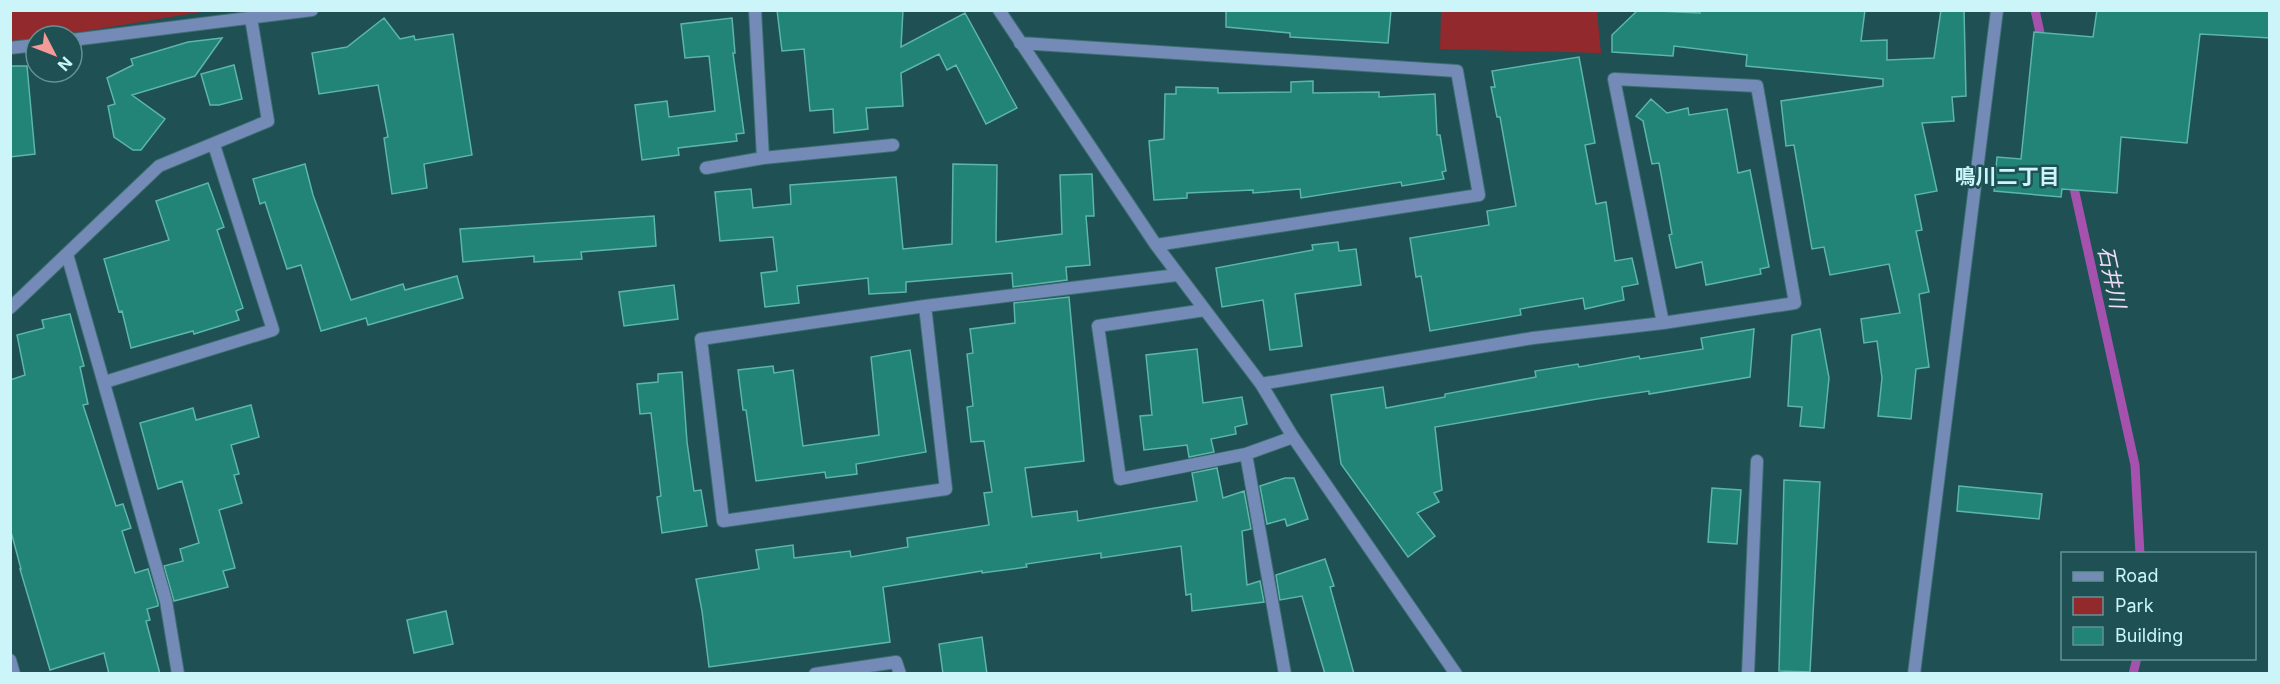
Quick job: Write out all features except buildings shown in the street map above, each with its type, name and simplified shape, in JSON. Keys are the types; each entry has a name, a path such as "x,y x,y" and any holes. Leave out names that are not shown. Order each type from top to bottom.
{"street":[{"path":"84,39 312,10"},
{"path":"754,10 763,158"},
{"path":"999,10 1156,245 1261,384 1293,437 1456,674"},
{"path":"1914,674 1996,10"},
{"path":"10,308 159,166 268,121 250,18"},
{"path":"1020,43 1457,71 1479,195 1156,245"},
{"path":"1261,384 1533,338 1663,323 1795,303 1757,86 1614,79 1663,323"},
{"path":"105,382 273,330 214,144"},
{"path":"706,168 763,158 893,145"},
{"path":"67,254 166,601 178,674"},
{"path":"925,306 946,489 723,521 701,339 925,306 1178,275"},
{"path":"1205,310 1098,326 1120,479 1246,454 1293,437"},
{"path":"1246,454 1285,674"},
{"path":"1748,674 1757,461"},
{"path":"10,660 14,674"},
{"path":"815,674 896,662 900,674"}],"green space":[{"path":"11,11 207,11 84,31 84,24 24,24 24,41 11,44"},
{"path":"1441,11 1597,11 1601,53 1440,49"}],"waterway":[{"name":"石井川","path":"2035,10 2042,42"},
{"name":"石井川","path":"2072,179 2135,465 2140,552"},
{"name":"石井川","path":"2133,674 2136,660"}],"district":[{"name":"鳴川二丁目","path":"2007,176"}]}
